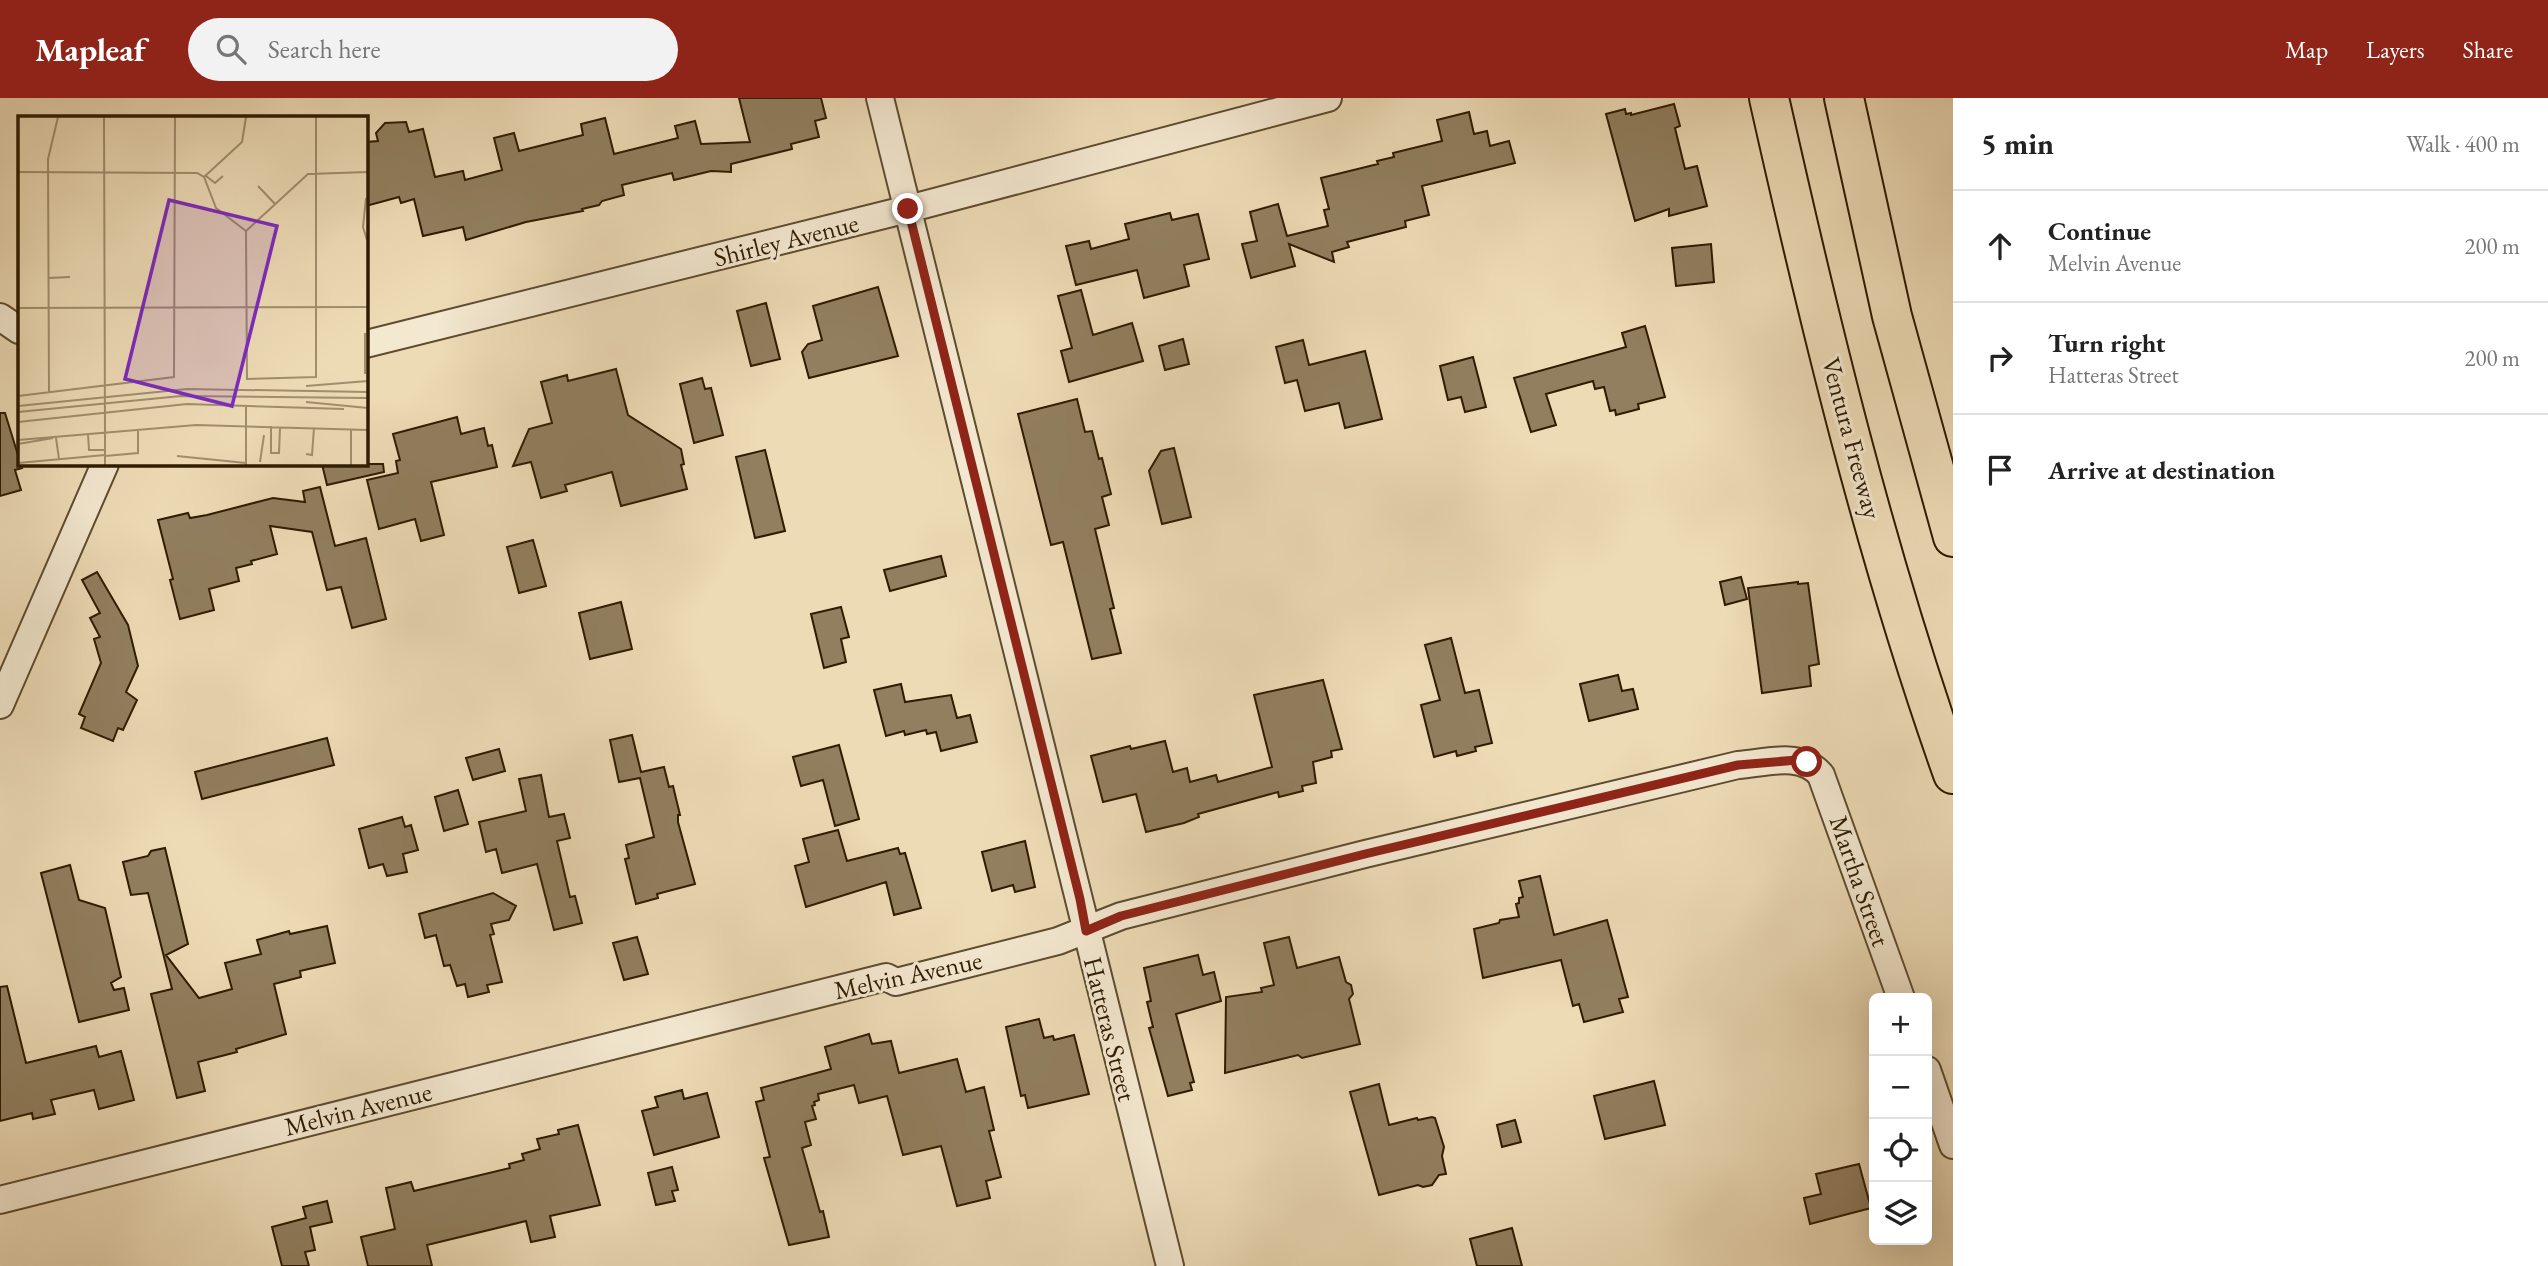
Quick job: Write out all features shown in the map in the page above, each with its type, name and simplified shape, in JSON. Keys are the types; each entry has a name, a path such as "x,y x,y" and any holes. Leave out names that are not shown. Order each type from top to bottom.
{"highway":[{"name":"Ventura Freeway","path":"1769,98 1847,426 1896,599 1953,774"},
{"path":"1844,98 1892,316 1953,537"}],"street":[{"name":"Hatteras Street","path":"880,98 1170,1266"},
{"name":"Shirley Avenue","path":"368,344 908,209 1328,98"},
{"path":"0,317 18,329"},
{"path":"0,705 104,466"},
{"name":"Melvin Avenue","path":"0,1200 623,1042 887,978 895,982 1058,941 1121,916 1378,851 1738,765 1797,760 1814,766"},
{"name":"Martha Street","path":"1814,766 1826,785 1899,993"},
{"path":"1932,1084 1953,1145"}],"building":[{"path":"739,98 821,98 826,118 815,121 819,137 791,144 792,149 731,164 731,172 711,171 674,180 672,173 622,185 624,195 602,201 599,205 582,209 583,211 526,222 466,240 463,227 423,236 414,199 401,203 399,197 368,205 368,142 378,141 376,133 385,123 406,122 409,132 423,129 435,177 463,171 465,180 502,170 494,138 514,133 519,151 583,135 581,124 605,118 614,154 678,138 675,126 695,121 701,144 750,142"},
{"path":"1674,104 1680,126 1675,128 1685,169 1697,166 1707,206 1669,216 1669,209 1635,221 1606,114 1625,109 1626,114 1631,115"},
{"path":"1469,112 1474,134 1487,131 1490,146 1509,141 1515,163 1422,186 1429,215 1405,221 1406,227 1347,242 1349,247 1332,252 1334,262 1289,244 1295,266 1251,278 1242,244 1257,241 1250,212 1278,204 1287,236 1328,226 1324,210 1329,209 1321,178 1378,164 1377,161 1394,157 1393,153 1442,141 1437,120"},
{"path":"1170,213 1172,220 1198,214 1209,259 1184,265 1189,286 1144,298 1137,270 1076,285 1066,246 1089,241 1091,249 1129,239 1125,224"},
{"path":"1711,244 1714,282 1676,286 1672,248"},
{"path":"878,287 898,356 809,378 802,352 808,344 822,340 813,306"},
{"path":"1081,290 1093,335 1132,323 1143,361 1069,382 1061,351 1072,348 1058,296"},
{"path":"766,303 780,359 751,366 737,311"},
{"path":"1645,326 1665,397 1638,404 1639,409 1616,415 1615,410 1610,411 1604,387 1595,389 1593,381 1546,394 1556,425 1531,432 1514,378 1626,347 1622,333"},
{"path":"1183,339 1189,364 1165,370 1159,346"},
{"path":"1303,340 1309,365 1365,351 1382,419 1345,428 1339,403 1305,411 1297,380 1285,383 1276,347"},
{"path":"1473,357 1486,407 1465,412 1461,397 1448,400 1440,366"},
{"path":"616,369 628,415 681,449 684,464 681,465 687,489 621,506 612,472 565,485 567,491 541,498 531,462 513,466 529,429 552,423 541,382 567,375 568,381"},
{"path":"702,378 705,389 711,388 723,435 694,443 680,384"},
{"path":"1077,399 1085,432 1092,431 1099,459 1102,458 1111,494 1102,497 1109,525 1095,529 1114,608 1110,609 1121,653 1092,659 1063,542 1051,545 1018,414"},
{"path":"0,413 5,413 18,455 18,466 22,468 15,470 21,490 0,496"},
{"path":"457,417 461,434 484,428 488,446 492,445 497,467 431,482 444,535 421,541 415,519 379,529 367,480 398,473 396,461 400,460 393,434"},
{"path":"1174,448 1191,517 1162,524 1149,471 1161,451"},
{"path":"765,450 785,531 755,538 736,457"},
{"path":"383,464 384,472 327,485 322,466"},
{"path":"320,487 335,546 366,538 386,619 352,628 341,587 327,590 312,532 270,526 277,554 236,568 239,581 209,589 214,610 180,619 158,520 188,513 190,518 207,515 273,498 305,502 303,491"},
{"path":"533,540 546,586 519,593 507,547"},
{"path":"941,556 946,576 890,591 884,570"},
{"path":"97,572 128,625 138,666 126,692 137,700 123,730 118,728 113,741 81,728 85,717 79,714 101,663 94,639 100,637 90,618 100,613 82,580"},
{"path":"1741,577 1747,599 1725,605 1720,582"},
{"path":"1808,583 1819,664 1809,666 1811,686 1762,693 1748,588"},
{"path":"621,602 632,649 590,659 579,613"},
{"path":"841,607 849,637 841,639 846,662 824,668 811,614"},
{"path":"1451,638 1465,693 1479,690 1492,743 1475,747 1476,751 1457,756 1456,751 1434,757 1421,705 1440,700 1425,645"},
{"path":"1618,675 1622,691 1633,689 1638,709 1589,721 1580,684"},
{"path":"1323,680 1342,749 1331,751 1332,757 1313,762 1316,783 1302,786 1303,791 1279,797 1278,792 1198,814 1199,817 1184,823 1146,832 1136,794 1103,802 1091,756 1130,746 1131,749 1165,741 1173,772 1187,768 1190,782 1216,775 1218,782 1272,767 1254,695"},
{"path":"901,684 905,702 951,695 957,718 970,715 977,742 941,751 936,732 927,734 926,730 905,735 904,731 886,736 874,690"},
{"path":"632,735 641,772 664,767 669,787 673,786 680,815 678,822 695,884 657,894 658,898 636,904 625,859 629,858 626,845 654,837 640,778 619,782 610,740"},
{"path":"327,738 334,765 202,799 195,772"},
{"path":"839,745 859,819 835,826 823,780 801,786 793,757"},
{"path":"499,749 505,771 473,780 466,758"},
{"path":"541,775 549,817 564,814 570,838 557,841 570,897 575,896 582,923 554,930 537,864 502,873 496,849 486,852 479,822 526,811 519,779"},
{"path":"458,790 468,824 444,831 435,797"},
{"path":"402,817 405,827 411,825 418,850 403,854 407,872 387,876 383,864 369,868 359,829"},
{"path":"838,830 847,861 898,848 900,854 905,853 921,908 894,915 886,882 806,907 795,866 809,862 803,839"},
{"path":"1025,841 1035,887 1015,892 1013,885 992,891 982,852"},
{"path":"165,848 188,944 166,955 199,998 232,989 225,963 261,954 257,940 289,931 290,934 327,926 335,963 300,971 301,977 274,984 286,1034 236,1049 237,1052 198,1062 205,1091 177,1098 151,994 172,989 148,893 131,895 123,862 148,856 151,851"},
{"path":"70,865 79,900 105,908 121,977 111,983 114,990 124,988 129,1010 79,1022 41,873"},
{"path":"1540,876 1554,935 1607,920 1628,997 1619,999 1623,1012 1584,1022 1579,1004 1573,1006 1561,960 1483,978 1474,929 1519,917 1516,904 1519,903 1519,898 1523,897 1519,881"},
{"path":"493,893 516,906 509,920 491,924 494,934 490,935 502,982 487,985 489,992 468,997 465,984 457,986 450,965 444,966 436,935 425,938 419,914"},
{"path":"637,937 648,974 624,980 613,943"},
{"path":"1289,937 1297,968 1339,957 1346,982 1351,985 1353,994 1349,999 1360,1044 1302,1058 1298,1055 1225,1073 1226,997 1262,992 1261,988 1274,985 1264,943"},
{"path":"1198,955 1203,975 1214,972 1221,1001 1176,1014 1194,1082 1190,1083 1192,1090 1168,1096 1149,1028 1153,1027 1147,1002 1151,1001 1144,968"},
{"path":"7,986 26,1063 96,1046 99,1057 121,1051 134,1100 99,1109 94,1090 51,1100 55,1114 33,1119 32,1113 0,1121 0,987"},
{"path":"1039,1019 1044,1038 1053,1036 1054,1040 1074,1035 1089,1094 1028,1108 1025,1095 1021,1096 1006,1027"},
{"path":"869,1034 872,1044 891,1041 899,1073 957,1059 966,1092 984,1087 994,1130 989,1131 1001,1177 986,1181 990,1198 957,1206 941,1146 903,1155 887,1096 859,1103 854,1085 818,1094 819,1100 812,1106 816,1119 805,1122 811,1145 802,1148 829,1237 789,1245 764,1158 770,1157 756,1102 764,1100 761,1088 831,1069 825,1047"},
{"path":"1654,1081 1665,1125 1605,1139 1594,1096"},
{"path":"1379,1084 1389,1125 1417,1118 1435,1118 1444,1147 1442,1156 1446,1174 1439,1175 1432,1185 1418,1185 1379,1195 1350,1092"},
{"path":"682,1090 684,1099 707,1093 719,1137 654,1155 642,1111 658,1107 655,1097"},
{"path":"1515,1120 1521,1142 1502,1147 1497,1125"},
{"path":"578,1125 600,1205 550,1216 555,1237 531,1242 526,1221 427,1245 432,1266 368,1266 361,1237 395,1229 386,1188 411,1182 414,1191 510,1168 509,1164 524,1160 522,1154 540,1149 537,1139 559,1134 558,1130"},
{"path":"1859,1164 1869,1209 1810,1224 1804,1198 1821,1194 1816,1174"},
{"path":"672,1167 678,1190 672,1191 675,1201 656,1205 648,1173"},
{"path":"327,1201 332,1222 310,1227 315,1250 305,1252 309,1266 282,1266 272,1227 306,1218 303,1207"},
{"path":"1512,1228 1522,1266 1477,1266 1470,1239"}],"route":[{"path":"908,209 1086,931 1121,916 1365,854 1738,765 1797,760 1807,762"}]}
